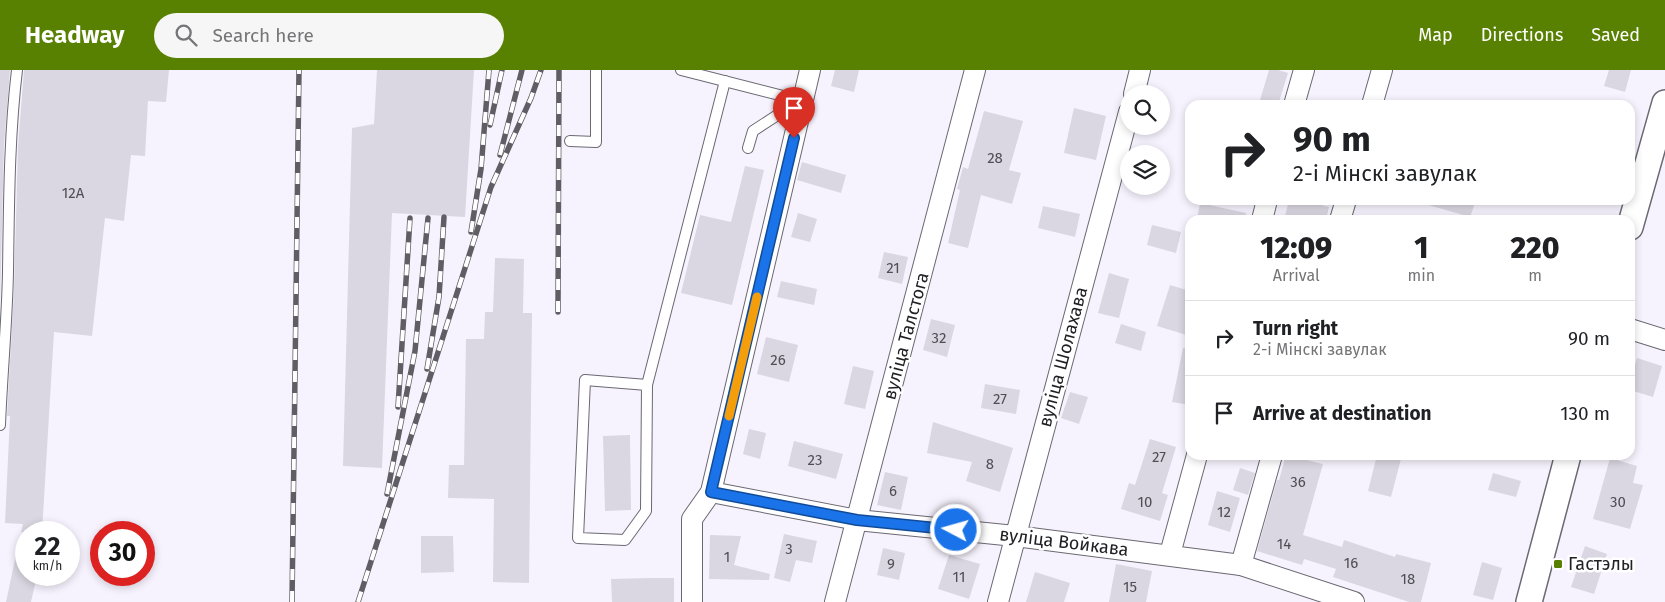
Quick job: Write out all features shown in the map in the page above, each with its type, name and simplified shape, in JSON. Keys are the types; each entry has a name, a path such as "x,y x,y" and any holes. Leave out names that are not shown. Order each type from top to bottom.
{"street":[{"path":"692,602 692,519 711,492 798,100 810,70"},
{"name":"вуліца Талстога","path":"835,602 975,70"},
{"path":"1136,85 1140,70"},
{"path":"1295,100 1304,70"},
{"path":"1373,100 1382,70"},
{"path":"1633,215 1665,104"},
{"name":"вуліца Шолахава","path":"998,602 1123,135"},
{"path":"1635,331 1665,340"},
{"path":"1170,554 1196,460"},
{"path":"1241,564 1271,460"},
{"path":"1529,602 1567,460"},
{"name":"вуліца Войкава","path":"711,492 857,520 1015,536 1241,564 1309,594 1354,602"}],"lane":[{"path":"0,425 8,274 8,205 17,70"},
{"path":"570,141 596,142 596,70"},
{"path":"681,70 798,100"},
{"path":"648,385 585,380 578,538 625,540 646,511 648,385 725,81"},
{"path":"748,148 753,131 798,100"}],"building":[{"path":"0,70 10,70 4,145 0,304"},
{"path":"24,70 169,70 166,102 148,101 145,156 131,155 124,221 105,218 92,336 54,332 43,521 15,521 15,524 5,523 10,416 7,416 14,291 18,146"},
{"path":"377,70 474,70 465,217 392,213 382,468 343,466 352,128 374,124"},
{"path":"835,70 859,70 854,92 831,86"},
{"path":"1269,70 1288,73 1280,100 1260,100"},
{"path":"1609,70 1631,70 1625,92 1604,86"},
{"path":"1074,108 1106,116 1096,160 1064,153"},
{"path":"984,111 1023,121 1009,170 1021,173 1012,204 981,195 968,248 948,243 960,190 957,189 963,167 968,169"},
{"path":"802,162 846,175 841,193 797,180"},
{"path":"745,166 764,170 732,305 681,293 700,215 731,222"},
{"path":"1200,205 1209,205 1246,213 1246,215 1198,215"},
{"path":"1288,205 1322,205 1329,207 1327,215 1285,215"},
{"path":"1428,205 1474,205 1471,215 1463,215"},
{"path":"1043,206 1080,214 1075,237 1038,228"},
{"path":"798,213 817,219 810,242 791,237"},
{"path":"1152,225 1181,232 1176,253 1147,245"},
{"path":"884,252 908,257 902,284 878,278"},
{"path":"495,258 524,259 523,313 532,313 529,583 493,582 494,499 448,498 449,465 464,465 466,339 484,339 485,312 493,312"},
{"path":"1109,273 1129,279 1119,318 1098,313"},
{"path":"781,281 817,289 814,305 777,297"},
{"path":"1170,285 1185,290 1185,334 1157,326"},
{"path":"931,319 955,325 947,357 923,350"},
{"path":"1121,324 1146,332 1141,351 1115,343"},
{"path":"766,337 798,345 789,382 757,374"},
{"path":"1183,348 1185,348 1185,404 1172,402"},
{"path":"1637,358 1662,366 1653,397 1635,392 1635,364"},
{"path":"853,366 874,371 865,409 844,404"},
{"path":"985,384 1020,390 1016,414 981,408"},
{"path":"1070,392 1088,397 1079,424 1061,418"},
{"path":"933,422 1013,448 1000,492 966,481 972,462 927,453"},
{"path":"749,429 766,433 760,459 743,454"},
{"path":"630,435 631,510 605,511 603,436"},
{"path":"1150,439 1176,447 1162,493 1168,495 1160,521 1121,509 1129,483 1135,485"},
{"path":"794,441 843,454 836,479 788,466"},
{"path":"1285,460 1307,460 1323,464 1303,535 1342,547 1344,540 1395,557 1396,554 1431,563 1421,602 1409,602 1333,577 1336,569 1304,559 1302,565 1257,551 1277,480 1279,480"},
{"path":"1376,460 1401,460 1391,497 1368,491"},
{"path":"1609,460 1617,460 1637,466 1633,483 1643,485 1630,529 1593,519"},
{"path":"1240,468 1255,473 1248,495 1233,490"},
{"path":"885,472 908,477 901,510 877,505"},
{"path":"1493,473 1521,481 1516,497 1488,490"},
{"path":"1217,491 1240,498 1230,532 1208,525"},
{"path":"784,534 817,541 812,563 796,560 790,582 774,578"},
{"path":"710,535 741,536 734,565 770,574 769,580 709,579"},
{"path":"421,536 453,536 454,572 421,573"},
{"path":"1585,546 1607,554 1594,594 1571,587"},
{"path":"883,548 905,553 899,580 877,575"},
{"path":"949,555 980,564 969,599 938,589"},
{"path":"15,560 15,586 35,586 31,602 6,602"},
{"path":"1482,562 1502,568 1493,600 1473,595"},
{"path":"1116,564 1152,571 1146,602 1109,602"},
{"path":"1035,572 1070,583 1064,602 1026,602"},
{"path":"674,578 674,602 612,602 611,579"}],"railway":[{"path":"292,602 299,70"},
{"path":"471,232 481,169 489,70"},
{"path":"490,125 502,70"},
{"path":"500,155 522,70"},
{"path":"358,602 491,187 531,98 541,70"},
{"path":"558,312 559,70"},
{"path":"427,369 439,297 444,217"},
{"path":"398,407 410,218"},
{"path":"387,494 415,351 428,218"}],"slow traffic":[{"path":"729,416 757,297"}],"place":[{"name":"Гастэлы","path":"1558,564"}],"route":[{"path":"794,138 711,492 857,520 956,530"}]}
